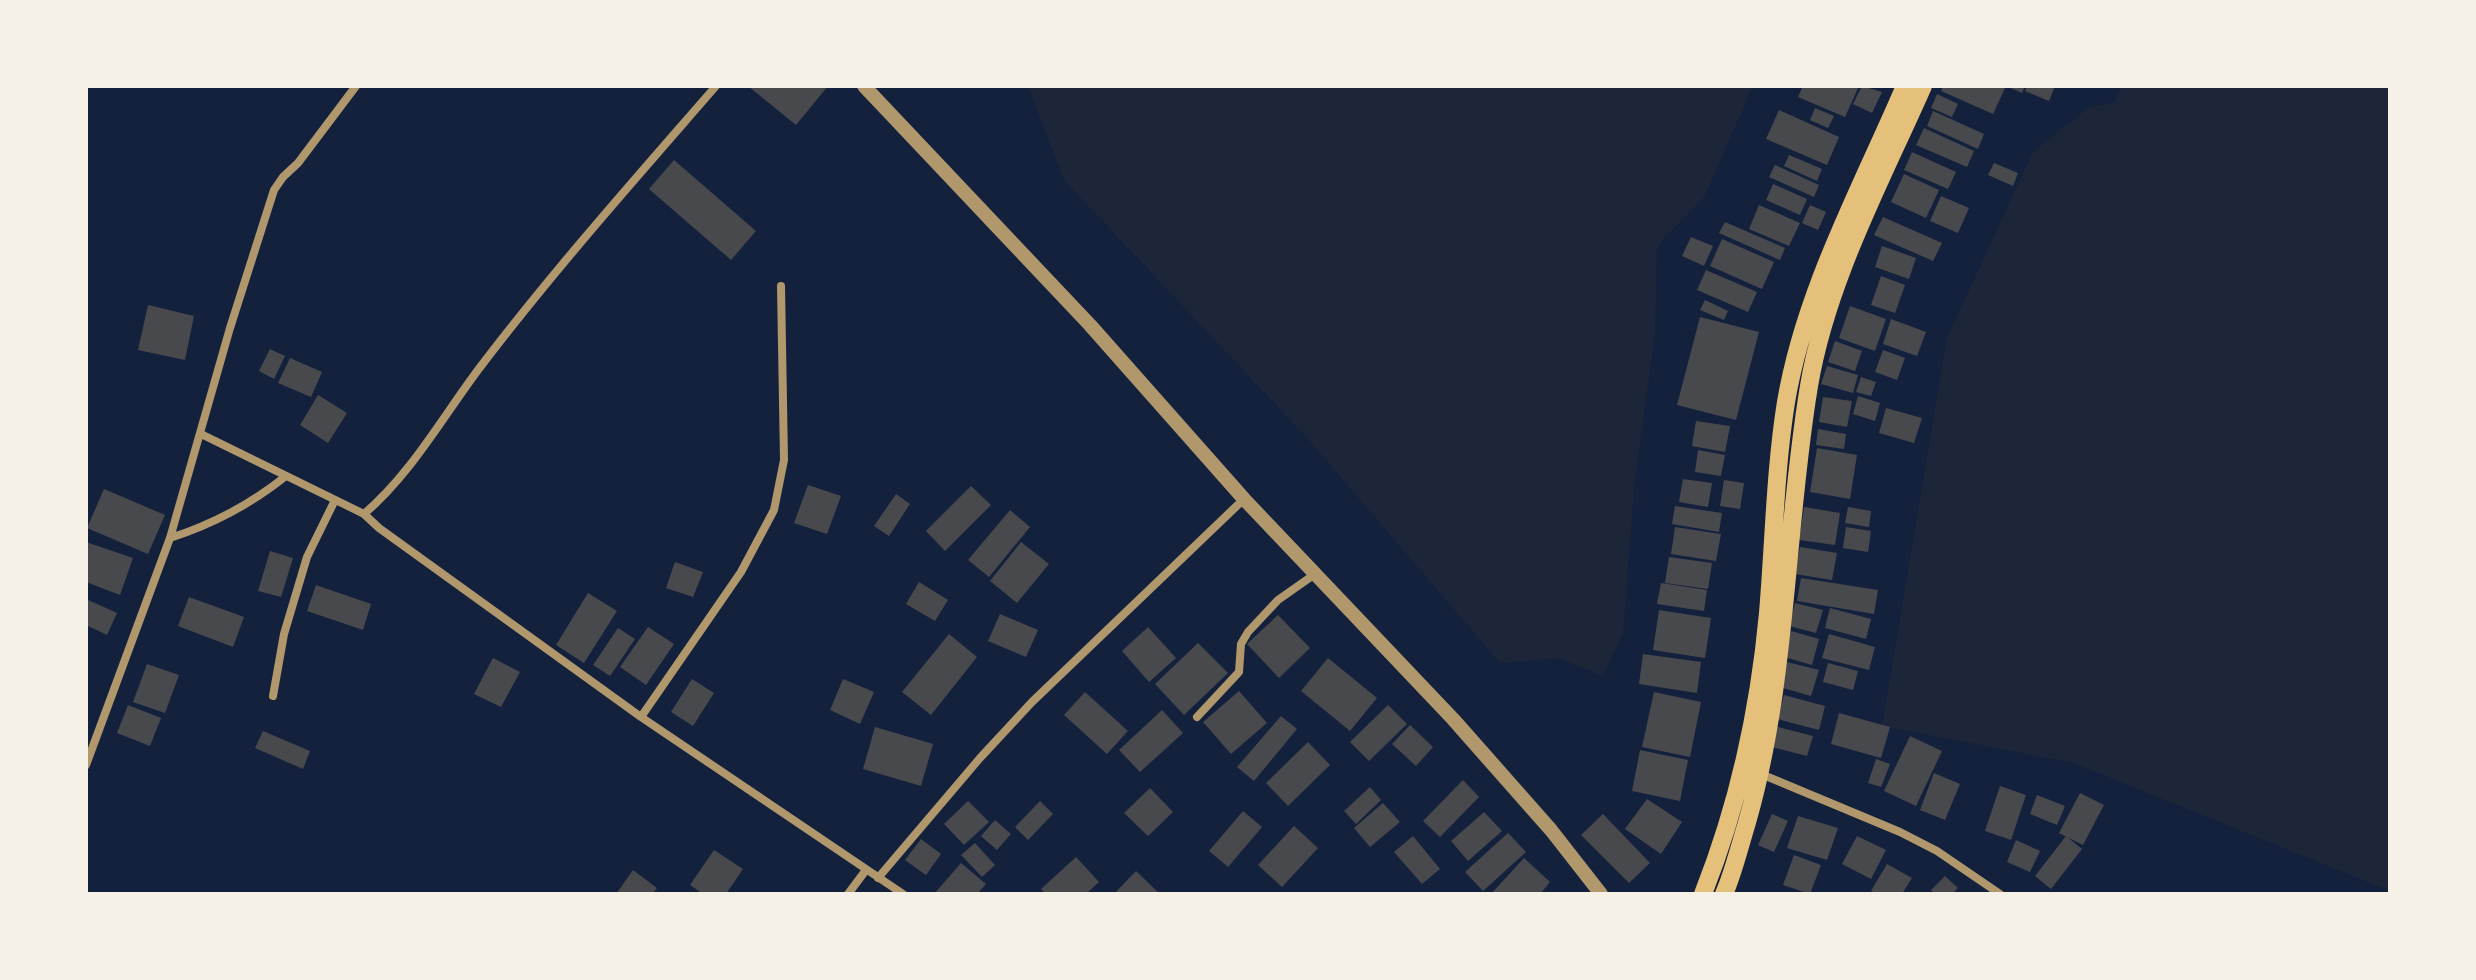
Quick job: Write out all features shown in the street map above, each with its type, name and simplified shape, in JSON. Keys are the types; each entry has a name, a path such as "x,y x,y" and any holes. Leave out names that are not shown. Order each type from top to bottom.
{"main road":[{"path":"1703,894 1722,846 1750,742 1768,614 1783,427 1797,350 1822,273 1905,86"},
{"path":"1724,894 1754,801 1773,704 1813,363 1839,278 1923,86"}],"street":[{"path":"86,765 145,613 170,538 230,328 274,190 356,86"},
{"path":"364,514 381,499 412,461 480,367 576,246 716,86"},
{"path":"864,86 1090,325 1244,499 1507,779 1601,894"},
{"path":"641,717 741,572 774,510 784,460 781,286"},
{"path":"201,434 364,514 379,528 641,717 903,894"},
{"path":"170,538 232,513 260,497 286,476"},
{"path":"878,878 1032,702 1244,499"},
{"path":"273,696 284,634 307,557 335,500"},
{"path":"1197,717 1239,672 1241,644 1260,617 1315,574"},
{"path":"1760,773 1900,832 1937,851 2000,894"},
{"path":"848,894 866,870"}],"shaded area":[{"path":"1028,86 1753,86 1704,197 1657,246 1655,333 1634,488 1623,634 1603,676 1559,658 1500,663 1309,440 1064,180"},
{"path":"2121,86 2390,86 2390,891 2074,763 1882,726 1947,338 2033,152 2088,108 2115,102"}],"building":[{"path":"748,86 828,86 796,125"},
{"path":"1803,86 1859,86 1845,117 1798,97"},
{"path":"1862,86 1882,92 1872,113 1853,104"},
{"path":"1943,86 2006,86 1993,114 1941,91"},
{"path":"2006,86 2025,86 2022,93"},
{"path":"2027,86 2055,86 2049,101 2025,91"},
{"path":"1937,94 1958,104 1952,117 1931,108"},
{"path":"1815,108 1834,116 1828,128 1810,120"},
{"path":"1779,110 1839,137 1827,165 1766,139"},
{"path":"1933,111 1984,134 1978,149 1927,126"},
{"path":"1924,128 1974,151 1967,167 1916,145"},
{"path":"1912,152 1956,172 1948,189 1904,170"},
{"path":"1789,155 1822,169 1817,181 1784,166"},
{"path":"674,160 756,231 731,260 649,189"},
{"path":"1994,163 2018,173 2013,186 1988,175"},
{"path":"1775,165 1819,185 1814,197 1769,177"},
{"path":"1904,174 1939,190 1926,218 1891,202"},
{"path":"1773,184 1807,199 1800,215 1766,200"},
{"path":"1941,196 1969,208 1958,233 1930,221"},
{"path":"1759,205 1800,223 1789,246 1749,229"},
{"path":"1810,205 1826,212 1818,230 1802,223"},
{"path":"1883,217 1942,243 1933,261 1874,235"},
{"path":"1725,222 1785,248 1780,260 1719,233"},
{"path":"1691,237 1713,246 1704,266 1682,256"},
{"path":"1722,239 1774,262 1762,289 1710,266"},
{"path":"1882,246 1916,258 1909,279 1875,267"},
{"path":"1706,270 1757,292 1748,312 1697,290"},
{"path":"1881,276 1905,285 1895,313 1871,305"},
{"path":"1705,300 1728,311 1724,320 1700,310"},
{"path":"148,305 194,316 185,360 138,350"},
{"path":"1850,306 1886,319 1875,351 1839,338"},
{"path":"1700,317 1759,332 1736,420 1677,405"},
{"path":"1891,319 1926,332 1917,356 1883,344"},
{"path":"1835,341 1862,351 1855,371 1828,362"},
{"path":"270,349 285,356 274,379 259,371"},
{"path":"1883,350 1905,358 1897,380 1875,372"},
{"path":"290,358 322,372 311,397 278,383"},
{"path":"1827,366 1858,375 1853,393 1821,384"},
{"path":"1861,377 1876,382 1871,396 1856,392"},
{"path":"318,395 347,413 328,443 300,425"},
{"path":"1858,396 1880,403 1875,421 1853,414"},
{"path":"1823,397 1852,401 1847,427 1819,422"},
{"path":"1886,408 1922,418 1914,443 1879,433"},
{"path":"1696,421 1730,426 1725,452 1692,446"},
{"path":"1818,429 1846,434 1844,449 1816,445"},
{"path":"1817,448 1857,455 1850,499 1810,492"},
{"path":"1698,450 1725,455 1721,476 1695,472"},
{"path":"1683,479 1712,483 1708,507 1679,502"},
{"path":"1724,480 1744,483 1740,509 1720,506"},
{"path":"808,485 841,496 827,534 794,523"},
{"path":"971,486 991,505 945,551 926,531"},
{"path":"104,489 165,515 148,554 87,528"},
{"path":"896,494 910,504 889,536 874,526"},
{"path":"1675,506 1722,513 1719,532 1672,524"},
{"path":"1804,507 1840,513 1835,545 1799,540"},
{"path":"1848,507 1871,511 1869,527 1845,523"},
{"path":"1010,510 1030,527 989,577 968,560"},
{"path":"1675,527 1721,534 1716,561 1671,554"},
{"path":"1846,527 1871,531 1868,552 1843,548"},
{"path":"86,542 133,558 120,595 86,582"},
{"path":"1021,542 1049,564 1017,603 990,581"},
{"path":"1800,547 1837,553 1832,580 1795,574"},
{"path":"270,551 293,558 281,597 258,591"},
{"path":"1669,557 1712,563 1708,589 1665,583"},
{"path":"675,562 703,572 693,597 666,588"},
{"path":"1801,578 1878,590 1874,614 1797,601"},
{"path":"919,582 948,600 935,621 906,604"},
{"path":"1661,583 1707,590 1704,611 1657,604"},
{"path":"316,585 371,604 363,630 307,611"},
{"path":"588,593 617,611 584,663 556,645"},
{"path":"189,597 244,617 233,647 178,626"},
{"path":"86,599 117,613 107,635 86,625"},
{"path":"1795,603 1823,610 1816,633 1789,626"},
{"path":"1830,608 1871,619 1866,639 1825,628"},
{"path":"1659,610 1711,618 1705,658 1653,650"},
{"path":"1000,614 1038,630 1026,657 988,641"},
{"path":"1278,615 1310,648 1279,678 1247,644"},
{"path":"648,627 674,644 646,685 620,667"},
{"path":"1148,627 1176,658 1149,682 1122,651"},
{"path":"618,628 635,639 610,676 593,665"},
{"path":"1791,631 1819,639 1812,665 1784,657"},
{"path":"949,634 977,657 931,715 902,692"},
{"path":"1829,634 1875,647 1869,670 1822,658"},
{"path":"1198,643 1228,673 1184,715 1155,684"},
{"path":"1643,654 1701,662 1697,693 1639,684"},
{"path":"493,658 520,672 501,707 474,694"},
{"path":"1328,658 1377,698 1350,731 1301,691"},
{"path":"1783,661 1819,670 1811,696 1776,686"},
{"path":"1828,663 1858,671 1853,690 1823,682"},
{"path":"147,664 179,675 165,713 133,702"},
{"path":"692,679 714,693 693,726 671,712"},
{"path":"843,679 874,692 860,724 830,710"},
{"path":"1239,691 1267,723 1231,754 1203,722"},
{"path":"1085,692 1128,731 1107,754 1064,715"},
{"path":"1654,692 1701,702 1690,757 1642,747"},
{"path":"1784,695 1825,706 1819,730 1777,719"},
{"path":"128,705 161,718 150,746 117,733"},
{"path":"1388,705 1407,724 1369,761 1350,742"},
{"path":"1162,710 1183,733 1140,772 1119,750"},
{"path":"1839,713 1890,727 1881,758 1831,744"},
{"path":"1281,716 1297,729 1254,781 1237,767"},
{"path":"1410,725 1433,747 1416,766 1392,744"},
{"path":"1774,726 1813,736 1807,756 1768,746"},
{"path":"875,727 933,744 921,786 863,769"},
{"path":"263,731 310,751 303,769 255,748"},
{"path":"1910,736 1942,751 1916,806 1884,791"},
{"path":"1308,742 1330,765 1288,806 1266,783"},
{"path":"1640,750 1688,760 1680,801 1632,791"},
{"path":"1876,759 1890,764 1881,787 1868,783"},
{"path":"1934,773 1960,784 1945,820 1920,810"},
{"path":"1463,780 1479,797 1440,837 1423,821"},
{"path":"2000,786 2026,795 2011,840 1985,831"},
{"path":"1370,787 1381,800 1356,824 1344,811"},
{"path":"1150,788 1173,812 1148,836 1124,813"},
{"path":"2080,793 2104,805 2083,845 2059,833"},
{"path":"2037,795 2065,806 2057,825 2030,814"},
{"path":"1647,799 1682,822 1661,854 1625,829"},
{"path":"968,801 989,822 964,845 944,824"},
{"path":"1040,801 1053,814 1028,840 1015,827"},
{"path":"1383,803 1400,822 1370,847 1354,828"},
{"path":"1243,811 1262,827 1228,867 1209,851"},
{"path":"1484,812 1502,831 1468,861 1451,841"},
{"path":"1603,814 1650,863 1629,883 1581,835"},
{"path":"1772,814 1788,821 1774,852 1758,845"},
{"path":"1798,816 1838,828 1827,860 1787,848"},
{"path":"995,820 1011,834 997,850 981,836"},
{"path":"1294,826 1318,848 1282,887 1258,865"},
{"path":"1508,833 1526,852 1483,891 1465,872"},
{"path":"1413,836 1440,869 1422,884 1394,852"},
{"path":"1857,836 1886,850 1871,879 1842,864"},
{"path":"2066,836 2082,849 2051,889 2035,876"},
{"path":"921,839 941,854 926,875 905,860"},
{"path":"2016,840 2040,851 2030,872 2007,862"},
{"path":"975,843 995,865 982,877 961,855"},
{"path":"714,850 743,869 726,894 703,894 690,885"},
{"path":"1794,855 1821,865 1810,894 1783,885"},
{"path":"1076,857 1099,882 1086,894 1046,894 1041,889"},
{"path":"1524,858 1550,882 1540,894 1491,894"},
{"path":"961,863 986,884 977,894 934,894"},
{"path":"1887,864 1912,878 1902,894 1876,894 1871,891"},
{"path":"633,870 657,888 652,894 616,894"},
{"path":"1136,871 1160,894 1114,894"},
{"path":"1945,876 1958,888 1952,894 1935,894 1931,890"}]}
